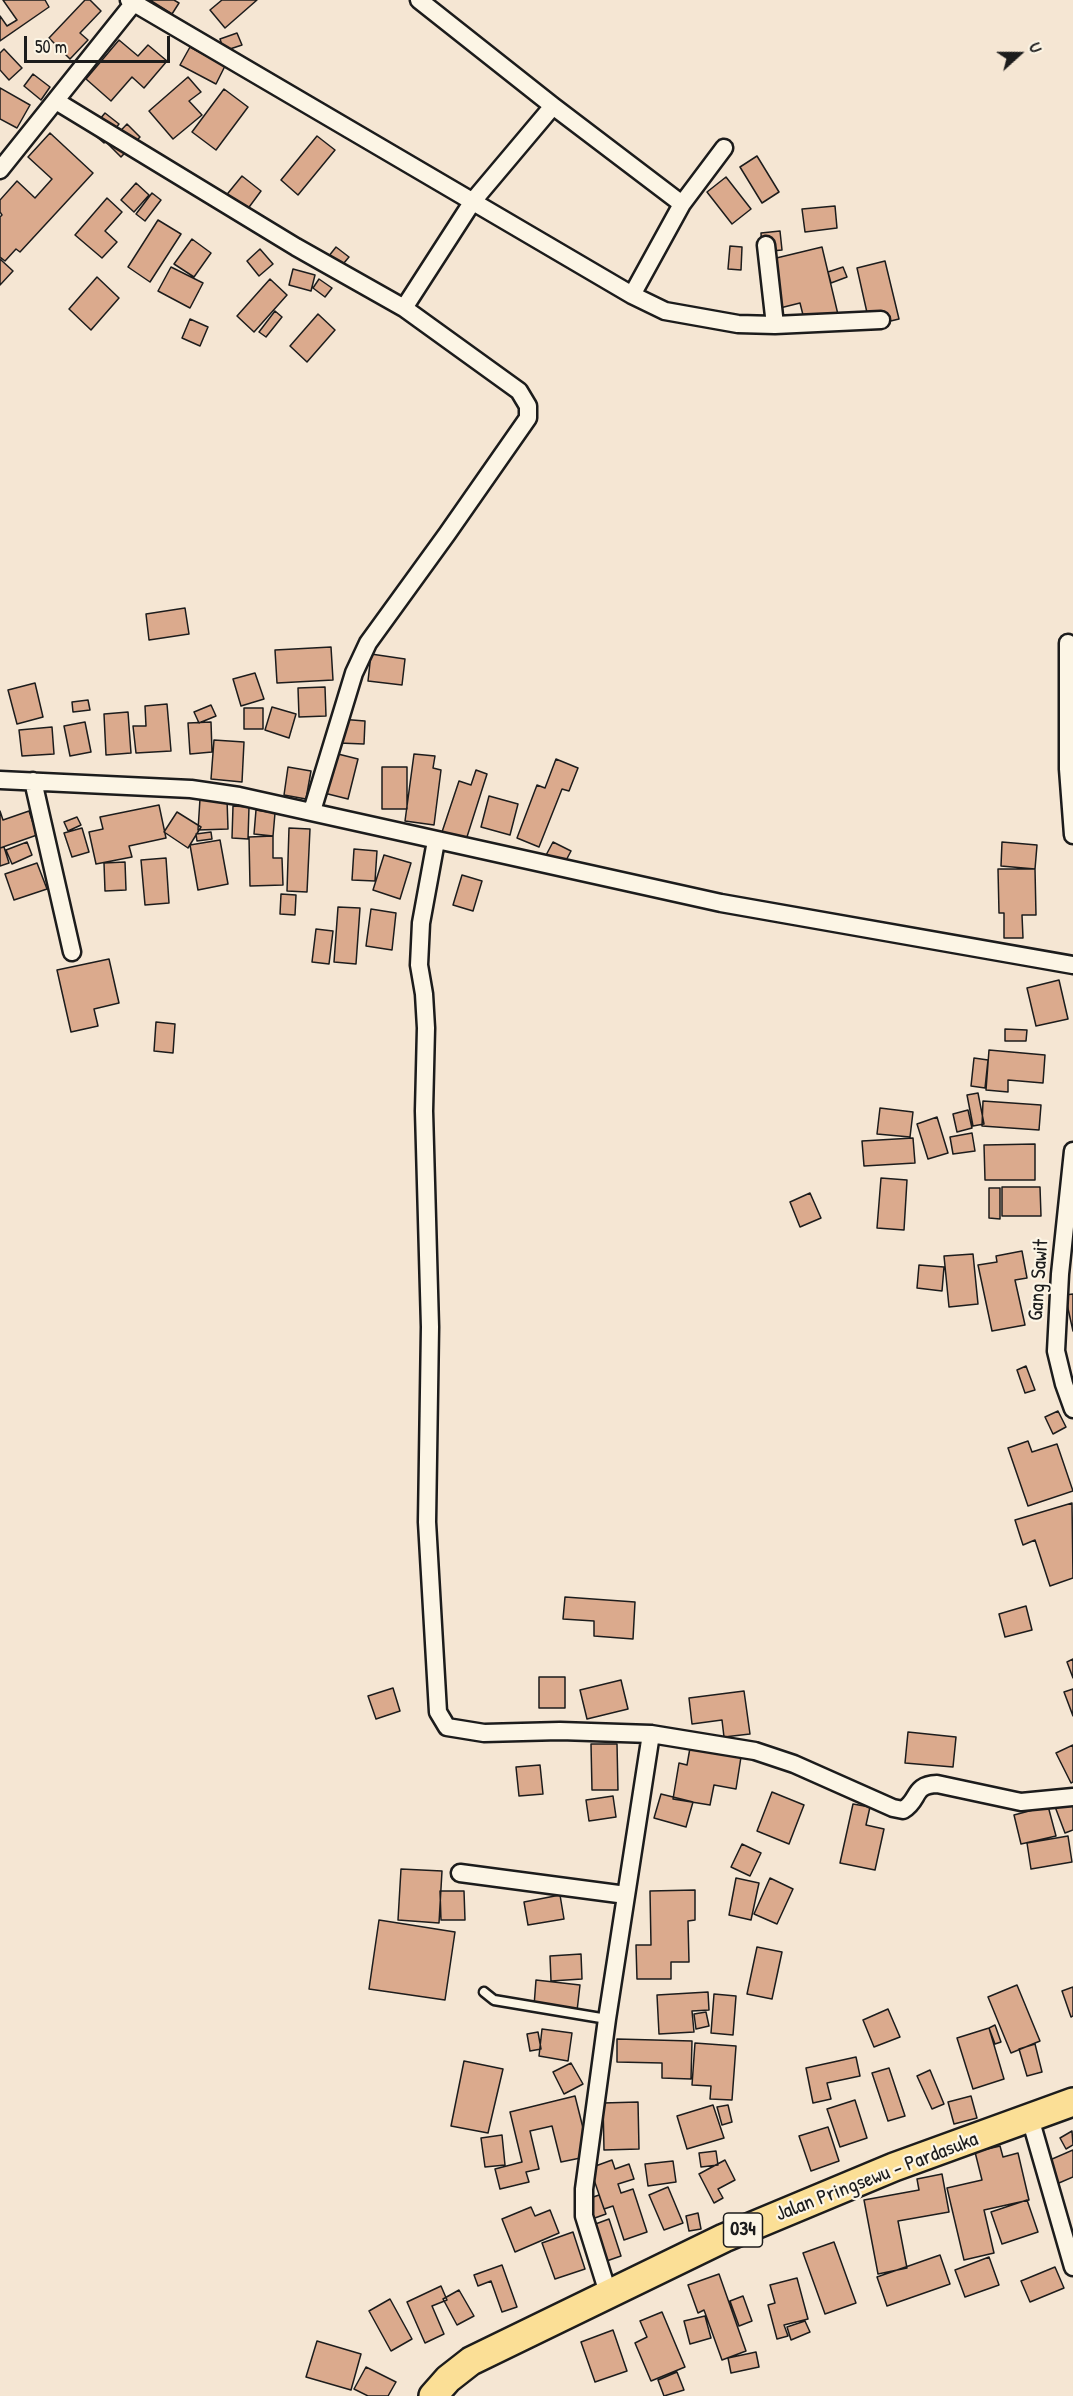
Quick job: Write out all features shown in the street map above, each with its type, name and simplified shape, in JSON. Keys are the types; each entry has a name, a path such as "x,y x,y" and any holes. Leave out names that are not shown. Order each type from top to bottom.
{"main road":[{"name":"Jalan Pringsewu - Pardasuka","path":"433,2396 448,2379 471,2361 724,2238 894,2167 1073,2102"}],"street":[{"path":"419,0 682,204"},
{"path":"0,171 133,1 632,295 665,310 738,324 775,325 880,320"},
{"path":"56,101 296,248 404,308 519,391 528,406 528,418 368,643 354,673 312,812"},
{"path":"404,308 473,201 553,106"},
{"path":"632,295 682,204 724,148"},
{"path":"766,244 775,325"},
{"path":"1068,643 1068,769 1073,835"},
{"path":"0,780 191,789 312,812 721,903 1073,965"},
{"path":"33,781 72,952"},
{"path":"436,841 421,923 419,965 426,1028 424,1111 430,1327 427,1522 438,1712 447,1727 484,1733 560,1731 651,1734 755,1751 775,1757 893,1808 903,1810 911,1805 919,1789 926,1784 937,1784 1021,1802 1073,1797"},
{"name":"Gang Sawit","path":"1073,1151 1060,1274 1056,1352 1073,1410"},
{"path":"608,2293 584,2216 584,2189 607,2019 651,1734"},
{"path":"460,1873 626,1895"},
{"path":"1030,2118 1073,2267"}],"lane":[{"path":"484,1992 494,2000 607,2019"}],"building":[{"path":"3,0 45,0 49,7 0,41 0,16 7,26 17,20"},
{"path":"85,0 90,0 101,11 80,33 88,40 70,59 49,38"},
{"path":"150,0 174,0 179,3 172,14"},
{"path":"222,0 257,0 225,28 210,10"},
{"path":"237,33 242,45 224,51 220,39"},
{"path":"119,40 138,56 148,45 167,61 144,88 132,77 111,101 86,79"},
{"path":"190,47 225,66 216,84 180,65"},
{"path":"4,49 22,68 9,80 0,70 0,53"},
{"path":"33,74 50,87 41,100 24,86"},
{"path":"188,77 201,92 189,101 202,115 173,139 149,111"},
{"path":"0,88 30,105 17,128 0,119"},
{"path":"224,89 248,107 216,150 192,132"},
{"path":"105,113 119,124 104,143 90,131"},
{"path":"127,124 140,137 121,157 108,144"},
{"path":"50,133 93,173 20,252 16,249 5,261 0,257 0,217 2,215 0,200 17,181 35,198 52,179 28,157"},
{"path":"317,136 335,150 298,195 281,180"},
{"path":"757,156 779,192 762,203 740,167"},
{"path":"242,176 261,191 244,214 224,198"},
{"path":"726,177 751,209 732,224 707,192"},
{"path":"136,183 149,195 134,212 121,200"},
{"path":"152,193 161,200 145,221 136,214"},
{"path":"107,198 122,212 105,231 117,242 102,258 75,235"},
{"path":"835,206 837,228 805,232 802,209"},
{"path":"158,220 181,234 150,282 128,267"},
{"path":"780,231 782,250 762,252 761,233"},
{"path":"192,239 211,253 194,277 174,264"},
{"path":"730,246 742,247 741,270 728,269"},
{"path":"336,247 349,257 333,276 321,266"},
{"path":"822,247 840,323 807,331 800,303 776,309 764,261"},
{"path":"260,249 273,264 259,276 247,261"},
{"path":"0,259 13,271 0,285"},
{"path":"885,261 899,319 870,326 857,268"},
{"path":"171,267 203,283 190,308 158,291"},
{"path":"843,267 847,277 831,283 828,272"},
{"path":"293,269 315,275 311,291 289,285"},
{"path":"97,277 119,298 91,330 69,309"},
{"path":"270,279 287,295 254,332 237,316"},
{"path":"319,279 332,288 325,297 313,288"},
{"path":"275,311 282,317 266,337 259,332"},
{"path":"318,314 335,330 307,362 290,346"},
{"path":"190,319 208,327 200,346 182,338"},
{"path":"185,608 189,634 149,640 146,614"},
{"path":"331,647 333,680 277,683 275,650"},
{"path":"371,654 405,659 402,685 368,681"},
{"path":"255,673 264,699 241,706 233,679"},
{"path":"35,683 43,717 17,724 8,690"},
{"path":"325,687 326,716 299,717 298,688"},
{"path":"88,700 90,710 73,712 72,702"},
{"path":"167,704 171,751 136,753 133,726 146,726 145,706"},
{"path":"211,705 216,716 199,723 194,712"},
{"path":"272,707 296,714 289,738 265,730"},
{"path":"244,708 263,708 263,729 244,729"},
{"path":"128,712 131,753 106,755 104,714"},
{"path":"340,719 365,721 364,744 339,743"},
{"path":"85,722 91,752 70,756 64,726"},
{"path":"211,722 212,752 190,754 188,723"},
{"path":"52,727 54,754 22,756 19,730"},
{"path":"214,740 244,742 242,782 211,779"},
{"path":"330,752 358,759 348,799 320,792"},
{"path":"414,754 435,756 433,768 441,770 434,825 405,821"},
{"path":"556,759 578,768 569,791 562,789 539,847 517,838 537,785 545,788"},
{"path":"288,767 311,771 306,799 284,795"},
{"path":"382,767 407,767 407,809 382,809"},
{"path":"476,770 487,774 466,840 442,832 459,781 471,785"},
{"path":"489,796 518,804 510,835 481,827"},
{"path":"200,799 227,799 228,829 198,830"},
{"path":"159,805 166,838 129,846 132,857 96,864 89,832 103,829 100,817"},
{"path":"233,806 249,807 248,839 232,838"},
{"path":"256,810 275,813 273,836 254,834"},
{"path":"0,811 3,820 29,811 37,835 0,848"},
{"path":"177,812 201,827 188,848 164,832"},
{"path":"77,817 81,825 68,831 64,822"},
{"path":"82,828 89,852 72,857 64,833"},
{"path":"289,828 310,829 307,892 287,891"},
{"path":"211,832 212,839 197,841 196,834"},
{"path":"273,836 273,858 282,858 283,885 250,886 249,837"},
{"path":"220,840 228,884 198,890 190,845"},
{"path":"27,842 32,855 12,864 6,850"},
{"path":"553,842 571,851 562,868 544,859"},
{"path":"1002,842 1037,845 1035,869 1001,866"},
{"path":"4,847 9,863 0,866 0,848"},
{"path":"354,849 377,851 375,881 352,880"},
{"path":"384,855 411,863 400,899 373,890"},
{"path":"166,858 169,903 145,905 141,860"},
{"path":"125,862 126,890 105,891 104,863"},
{"path":"37,863 47,889 14,900 5,874"},
{"path":"998,869 1035,869 1036,915 1022,915 1023,938 1004,938 1004,913 999,913"},
{"path":"462,875 482,881 473,911 453,905"},
{"path":"281,894 296,895 295,915 280,914"},
{"path":"338,907 360,908 356,964 334,962"},
{"path":"371,909 396,913 392,950 366,946"},
{"path":"316,929 333,931 329,964 312,962"},
{"path":"109,959 119,1003 94,1009 98,1026 71,1032 57,970"},
{"path":"1059,980 1068,1019 1036,1026 1027,988"},
{"path":"156,1022 175,1024 173,1053 154,1051"},
{"path":"1005,1029 1027,1030 1026,1041 1005,1041"},
{"path":"989,1050 1045,1055 1043,1083 1008,1080 1008,1092 986,1090"},
{"path":"974,1058 988,1060 985,1088 971,1086"},
{"path":"978,1093 984,1124 973,1126 967,1095"},
{"path":"983,1101 1041,1105 1039,1130 982,1126"},
{"path":"880,1108 913,1112 910,1137 877,1134"},
{"path":"968,1110 972,1128 957,1132 953,1114"},
{"path":"937,1117 948,1153 928,1159 917,1124"},
{"path":"972,1133 975,1151 953,1154 950,1137"},
{"path":"913,1138 915,1163 864,1166 862,1141"},
{"path":"1035,1144 1035,1180 985,1180 984,1145"},
{"path":"881,1178 907,1180 904,1230 877,1228"},
{"path":"1002,1187 1040,1187 1041,1216 1002,1216"},
{"path":"989,1188 1000,1188 1000,1219 989,1218"},
{"path":"810,1193 821,1218 800,1227 790,1202"},
{"path":"1022,1251 1027,1278 1015,1280 1025,1325 992,1331 978,1265 997,1262 996,1256"},
{"path":"973,1254 978,1304 949,1307 944,1256"},
{"path":"919,1265 944,1267 942,1291 917,1288"},
{"path":"1073,1294 1073,1331 1065,1295"},
{"path":"1026,1366 1035,1390 1025,1393 1017,1370"},
{"path":"1058,1411 1066,1427 1053,1434 1045,1417"},
{"path":"1028,1441 1032,1452 1057,1444 1073,1491 1028,1506 1008,1448"},
{"path":"1072,1503 1073,1578 1050,1586 1035,1540 1023,1545 1015,1520"},
{"path":"565,1597 635,1602 633,1639 594,1636 594,1621 563,1619"},
{"path":"1026,1606 1032,1630 1005,1637 999,1614"},
{"path":"1073,1659 1073,1678 1067,1662"},
{"path":"539,1677 565,1677 565,1708 539,1708"},
{"path":"621,1680 628,1709 587,1719 580,1690"},
{"path":"393,1688 400,1711 376,1719 368,1696"},
{"path":"1073,1689 1073,1716 1064,1692"},
{"path":"744,1691 750,1734 724,1737 722,1720 692,1724 689,1698"},
{"path":"908,1732 956,1737 953,1767 905,1763"},
{"path":"591,1744 617,1744 618,1790 592,1790"},
{"path":"1073,1745 1073,1782 1071,1783 1056,1753"},
{"path":"690,1748 741,1757 736,1789 714,1785 710,1805 673,1799 679,1763 687,1765"},
{"path":"540,1765 543,1794 519,1796 516,1767"},
{"path":"772,1792 804,1805 789,1844 757,1831"},
{"path":"661,1794 693,1802 686,1827 654,1818"},
{"path":"613,1796 616,1817 589,1821 586,1800"},
{"path":"1073,1797 1073,1830 1065,1833 1054,1804"},
{"path":"853,1804 870,1807 866,1825 884,1829 875,1870 840,1863"},
{"path":"1048,1806 1056,1836 1021,1844 1014,1815"},
{"path":"1068,1836 1072,1862 1031,1869 1027,1843"},
{"path":"742,1844 761,1853 750,1876 731,1867"},
{"path":"401,1869 442,1871 439,1923 398,1920"},
{"path":"736,1878 759,1883 751,1920 729,1915"},
{"path":"770,1878 793,1889 777,1924 754,1914"},
{"path":"695,1890 695,1920 688,1921 689,1962 671,1962 671,1979 637,1979 636,1945 651,1945 650,1891"},
{"path":"440,1891 464,1891 465,1920 441,1920"},
{"path":"560,1895 564,1919 528,1925 524,1902"},
{"path":"379,1920 455,1932 445,2000 369,1989"},
{"path":"757,1947 782,1952 772,1999 747,1994"},
{"path":"581,1954 582,1979 551,1981 550,1956"},
{"path":"536,1980 580,1985 577,2011 534,2006"},
{"path":"1017,1985 1040,2041 1011,2053 988,1997"},
{"path":"1073,1987 1073,2016 1071,2017 1062,1991"},
{"path":"708,1992 709,2010 692,2011 694,2032 659,2034 657,1995"},
{"path":"714,1994 736,1996 733,2035 711,2033"},
{"path":"888,2009 900,2037 874,2047 863,2020"},
{"path":"706,2012 709,2026 696,2029 694,2014"},
{"path":"995,2025 1001,2042 995,2044 989,2028"},
{"path":"989,2028 1004,2079 973,2089 957,2038"},
{"path":"542,2029 572,2033 568,2061 539,2056"},
{"path":"538,2032 541,2049 530,2051 527,2034"},
{"path":"617,2039 692,2041 691,2079 662,2078 662,2063 617,2062"},
{"path":"695,2043 736,2046 732,2100 710,2099 711,2086 692,2085"},
{"path":"1035,2044 1042,2072 1027,2076 1019,2049"},
{"path":"856,2057 860,2076 827,2083 831,2099 813,2103 806,2068"},
{"path":"464,2061 503,2069 488,2133 451,2126"},
{"path":"571,2063 583,2084 564,2094 553,2072"},
{"path":"889,2068 905,2116 888,2121 872,2073"},
{"path":"930,2070 944,2104 932,2109 917,2076"},
{"path":"575,2096 590,2156 561,2162 552,2126 530,2131 539,2169 526,2172 529,2182 500,2189 495,2169 522,2162 510,2112"},
{"path":"971,2096 977,2118 954,2124 948,2102"},
{"path":"855,2100 867,2138 840,2147 827,2109"},
{"path":"638,2102 639,2149 604,2150 603,2103"},
{"path":"713,2105 724,2138 687,2149 677,2116"},
{"path":"728,2105 732,2122 722,2125 717,2107"},
{"path":"828,2127 839,2161 811,2171 799,2136"},
{"path":"1072,2131 1073,2145 1066,2149 1060,2138"},
{"path":"502,2135 505,2165 485,2167 481,2138"},
{"path":"1000,2146 1003,2157 1018,2153 1029,2200 984,2210 994,2253 964,2260 947,2188 982,2180 975,2152"},
{"path":"1073,2150 1073,2177 1052,2186 1043,2163"},
{"path":"716,2151 718,2165 701,2167 699,2153"},
{"path":"612,2160 615,2169 629,2164 634,2179 618,2184 621,2193 633,2189 647,2232 624,2240 613,2206 604,2209 590,2168"},
{"path":"725,2160 735,2180 718,2189 723,2198 714,2203 699,2174"},
{"path":"673,2161 676,2182 648,2186 645,2164"},
{"path":"942,2174 949,2212 898,2221 907,2268 878,2274 864,2200 919,2190 917,2179"},
{"path":"668,2187 683,2223 664,2230 649,2195"},
{"path":"599,2195 606,2214 592,2219 585,2200"},
{"path":"1027,2200 1038,2232 1002,2244 991,2212"},
{"path":"531,2207 535,2216 550,2210 559,2233 515,2252 502,2219"},
{"path":"698,2213 701,2229 689,2231 686,2216"},
{"path":"609,2219 621,2256 595,2265 582,2229"},
{"path":"573,2232 585,2269 555,2279 542,2243"},
{"path":"834,2242 856,2303 825,2314 803,2253"},
{"path":"940,2255 950,2284 887,2306 877,2277"},
{"path":"989,2257 999,2285 965,2297 955,2270"},
{"path":"502,2265 517,2307 502,2312 491,2281 478,2286 474,2275"},
{"path":"1055,2267 1064,2288 1030,2302 1021,2281"},
{"path":"719,2274 746,2351 722,2360 704,2310 698,2313 688,2285"},
{"path":"797,2278 808,2319 784,2325 788,2336 777,2339 768,2305 775,2303 770,2285"},
{"path":"441,2286 447,2300 432,2306 444,2334 425,2343 407,2302"},
{"path":"459,2290 474,2316 457,2325 443,2299"},
{"path":"743,2296 752,2321 739,2326 730,2301"},
{"path":"390,2299 412,2339 391,2351 369,2311"},
{"path":"662,2312 685,2367 651,2381 635,2343 647,2337 640,2321"},
{"path":"705,2316 711,2338 690,2344 684,2321"},
{"path":"805,2321 810,2332 791,2340 787,2327"},
{"path":"613,2330 627,2371 595,2382 581,2342"},
{"path":"317,2341 361,2354 351,2390 306,2377"},
{"path":"756,2352 759,2367 731,2373 728,2358"},
{"path":"366,2367 396,2382 388,2396 368,2396 354,2389"},
{"path":"677,2372 684,2390 664,2396 658,2380"}]}
